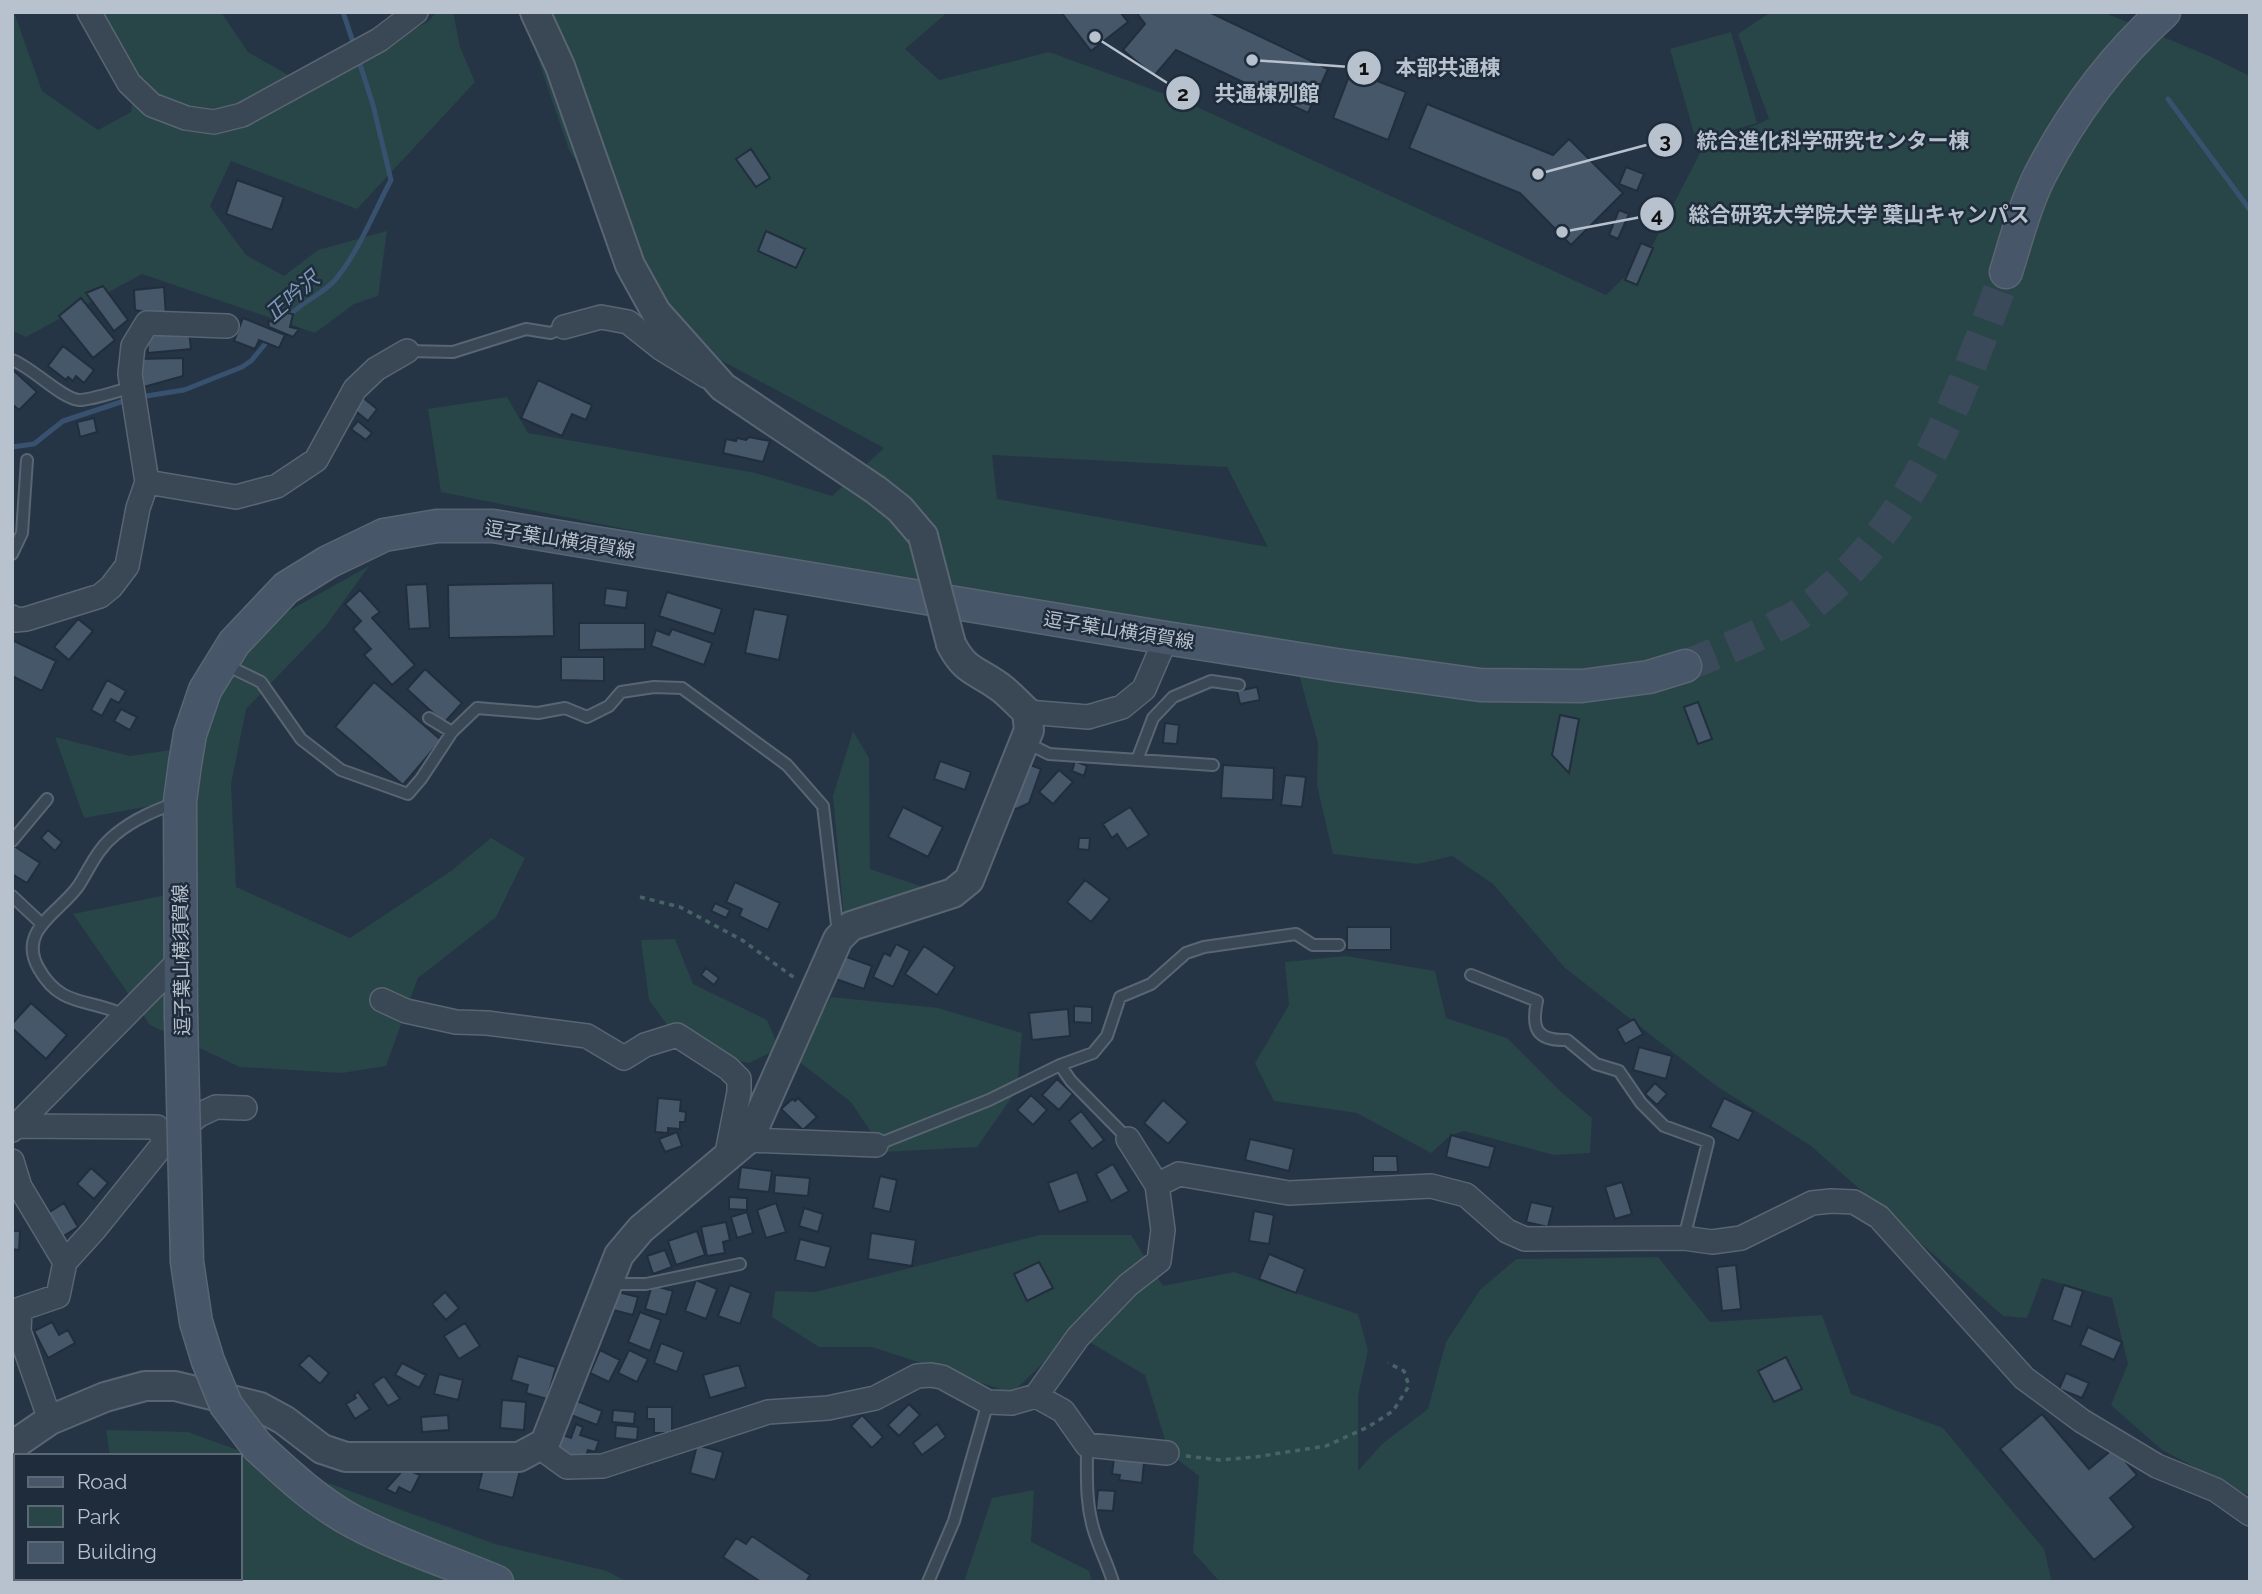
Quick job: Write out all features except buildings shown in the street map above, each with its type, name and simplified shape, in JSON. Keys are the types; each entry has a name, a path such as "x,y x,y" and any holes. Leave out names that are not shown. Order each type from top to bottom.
{"main road":[{"path":"2006,272 2039,177 2077,112 2133,39 2164,12"},
{"name":"逗子葉山横須賀線","path":"498,1582 353,1521 295,1481 257,1446 226,1405 196,1322 187,1262 180,960 180,801 190,734 205,690 234,643 286,588 328,562 384,535 437,526 493,526 1166,638 1480,685 1582,686 1649,677 1685,666"}],"street":[{"path":"89,12 129,83 152,105 186,118 214,122 242,115 379,40 416,12"},
{"path":"535,12 560,66 630,264 656,312 723,387"},
{"path":"564,327 601,317 628,322 662,349 723,387 900,509 923,536 951,644 960,661 998,686 1027,712 1088,717 1122,707 1144,690 1166,638"},
{"path":"12,617 15,620 26,619 100,596 111,587 127,566 138,508 147,482 131,374 133,346 147,323 227,326"},
{"path":"147,482 236,497 276,485 317,460 355,389 376,369 407,351"},
{"path":"12,1446 50,1420 105,1397 145,1386 175,1386 260,1407 284,1420 322,1449 346,1457 519,1457 545,1443 620,1255 641,1230 736,1149 838,939 851,926 953,893 969,880 1029,730 1027,712"},
{"path":"13,1128 180,960"},
{"path":"382,1000 406,1011 456,1022 487,1023 587,1036 624,1058 645,1045 677,1035 728,1068 739,1079 736,1149"},
{"path":"50,1420 16,1332 20,1309 58,1296 65,1262 165,1142 199,1115 216,1107 245,1108"},
{"path":"13,1128 157,1127 165,1142"},
{"path":"538,1447 567,1467 603,1466 768,1412 828,1408 875,1398 917,1376 942,1377 988,1402 1012,1403 1036,1396 1078,1337 1128,1285 1159,1261 1163,1230 1157,1185 1128,1139"},
{"path":"736,1149 876,1145"},
{"path":"12,1161 20,1187 65,1262"},
{"path":"1157,1185 1179,1174 1289,1193 1431,1186 1466,1195 1507,1231 1525,1240 1684,1238 1712,1242 1741,1238 1811,1203 1854,1202 1879,1217 2024,1378 2082,1421 2157,1466 2216,1490 2250,1514"},
{"path":"1036,1396 1063,1411 1087,1444 1167,1454"}],"lane":[{"path":"407,351 453,352 526,329 551,332 564,327"},
{"path":"12,360 23,364 68,396 79,400 133,387"},
{"path":"12,554 22,534 27,460"},
{"path":"222,663 261,682 301,739 341,770 408,794 452,732 477,708 530,713 565,708 587,717 610,706 621,692 654,687 682,688 787,765 823,806 838,939"},
{"path":"1137,760 1153,718 1172,697 1211,681 1238,685"},
{"path":"429,718 452,732"},
{"path":"1024,741 1049,754 1213,765"},
{"path":"12,841 47,799"},
{"path":"125,1015 109,1008 65,998 39,969 32,954 34,937 42,924 78,886 93,857 114,835 133,822 180,801"},
{"path":"12,896 42,924"},
{"path":"876,1145 989,1100 1060,1065 1093,1053 1107,1036 1120,997 1151,984 1186,953 1204,947 1296,934 1313,945 1339,944"},
{"path":"1471,975 1537,1001 1534,1018 1541,1034 1552,1041 1567,1040 1596,1064 1619,1071 1640,1103 1664,1126 1708,1142 1684,1238"},
{"path":"1060,1065 1071,1081 1128,1139"},
{"path":"608,1284 646,1284 740,1264"},
{"path":"928,1582 954,1521 988,1402"},
{"path":"1087,1444 1086,1492 1095,1534 1113,1582"}],"path":[{"path":"639,897 680,907 742,940 814,992"},
{"path":"1167,1454 1220,1460 1326,1446 1368,1427 1393,1411 1409,1386 1404,1371 1388,1363"}],"green space":[{"path":"12,12 42,91 98,130 131,112 134,86 96,12 221,12 248,52 311,88 429,21 436,12 453,12 460,47 475,82 357,209 231,161 210,206 246,255 284,276 318,250 387,231 378,296 354,304 315,333 142,274 26,337 12,330"},
{"path":"522,12 948,12 905,49 939,80 1049,52 1184,101 1606,295 1648,254 1702,149 1769,119 1738,34 1771,12 2103,12 2250,76 2250,1496 2162,1450 2111,1405 2128,1364 2112,1298 2042,1278 2027,1318 2003,1316 1811,1146 1715,1085 1565,968 1493,884 1452,856 1418,864 1333,854 1317,785 1318,743 1296,664 441,492 428,409 507,397 528,433 756,473 832,496 884,448 713,356 673,320 569,150","holes":["992,455 1227,467 1268,547 997,499"]},
{"path":"1731,32 1757,123 1696,140 1670,49"},
{"path":"369,566 325,627 246,709 231,784 236,887 350,938 451,871 491,838 525,858 496,917 418,978 386,1066 342,1073 240,1067 150,1025 73,914 166,895 167,803 84,818 55,737 130,756 171,750 271,621"},
{"path":"853,731 869,758 870,869 929,889 844,919 833,796"},
{"path":"675,939 693,984 767,1020 779,1048 749,1063 687,1052 649,1000 641,940"},
{"path":"1346,956 1435,971 1446,1018 1507,1038 1559,1090 1592,1118 1590,1153 1554,1155 1464,1131 1451,1135 1431,1153 1357,1113 1274,1101 1255,1063 1289,1005 1285,962"},
{"path":"831,997 938,1008 1022,1033 1017,1090 977,1147 884,1152 851,1102 797,1060"},
{"path":"1040,1235 1131,1235 1163,1286 1234,1272 1358,1314 1368,1350 1358,1396 1358,1471 1382,1444 1428,1409 1446,1342 1480,1290 1516,1259 1658,1257 1710,1322 1822,1315 1851,1394 1943,1428 2044,1549 2052,1582 1220,1582 1193,1552 1199,1476 1169,1453 1145,1375 1074,1333 1012,1393 872,1347 819,1347 772,1317 775,1291 815,1292"},
{"path":"106,1430 188,1432 495,1544 607,1571 627,1582 150,1582 149,1580 242,1580 242,1454 110,1454"},
{"path":"1034,1490 1031,1542 1089,1571 1092,1582 964,1582 992,1498"}],"waterway":[{"name":"正吟沢","path":"343,12 354,45"},
{"name":"正吟沢","path":"288,317 335,280 358,245 391,180 373,105 358,58"},
{"path":"2168,99 2250,210"},
{"name":"正吟沢","path":"140,397 184,390 242,367 251,361 281,325"},
{"name":"正吟沢","path":"12,447 34,444 63,421 127,400"}],"tunnel":[{"path":"1685,666 1798,615 1841,579 1874,542 1903,502 1928,459 1970,367 2006,272"}],"place":[{"name":"共通棟別館","path":"1095,37"},
{"name":"本部共通棟","path":"1252,60"},
{"name":"統合進化科学研究センター棟","path":"1538,174"},
{"name":"総合研究大学院大学 葉山キャンパス","path":"1562,232"}]}
